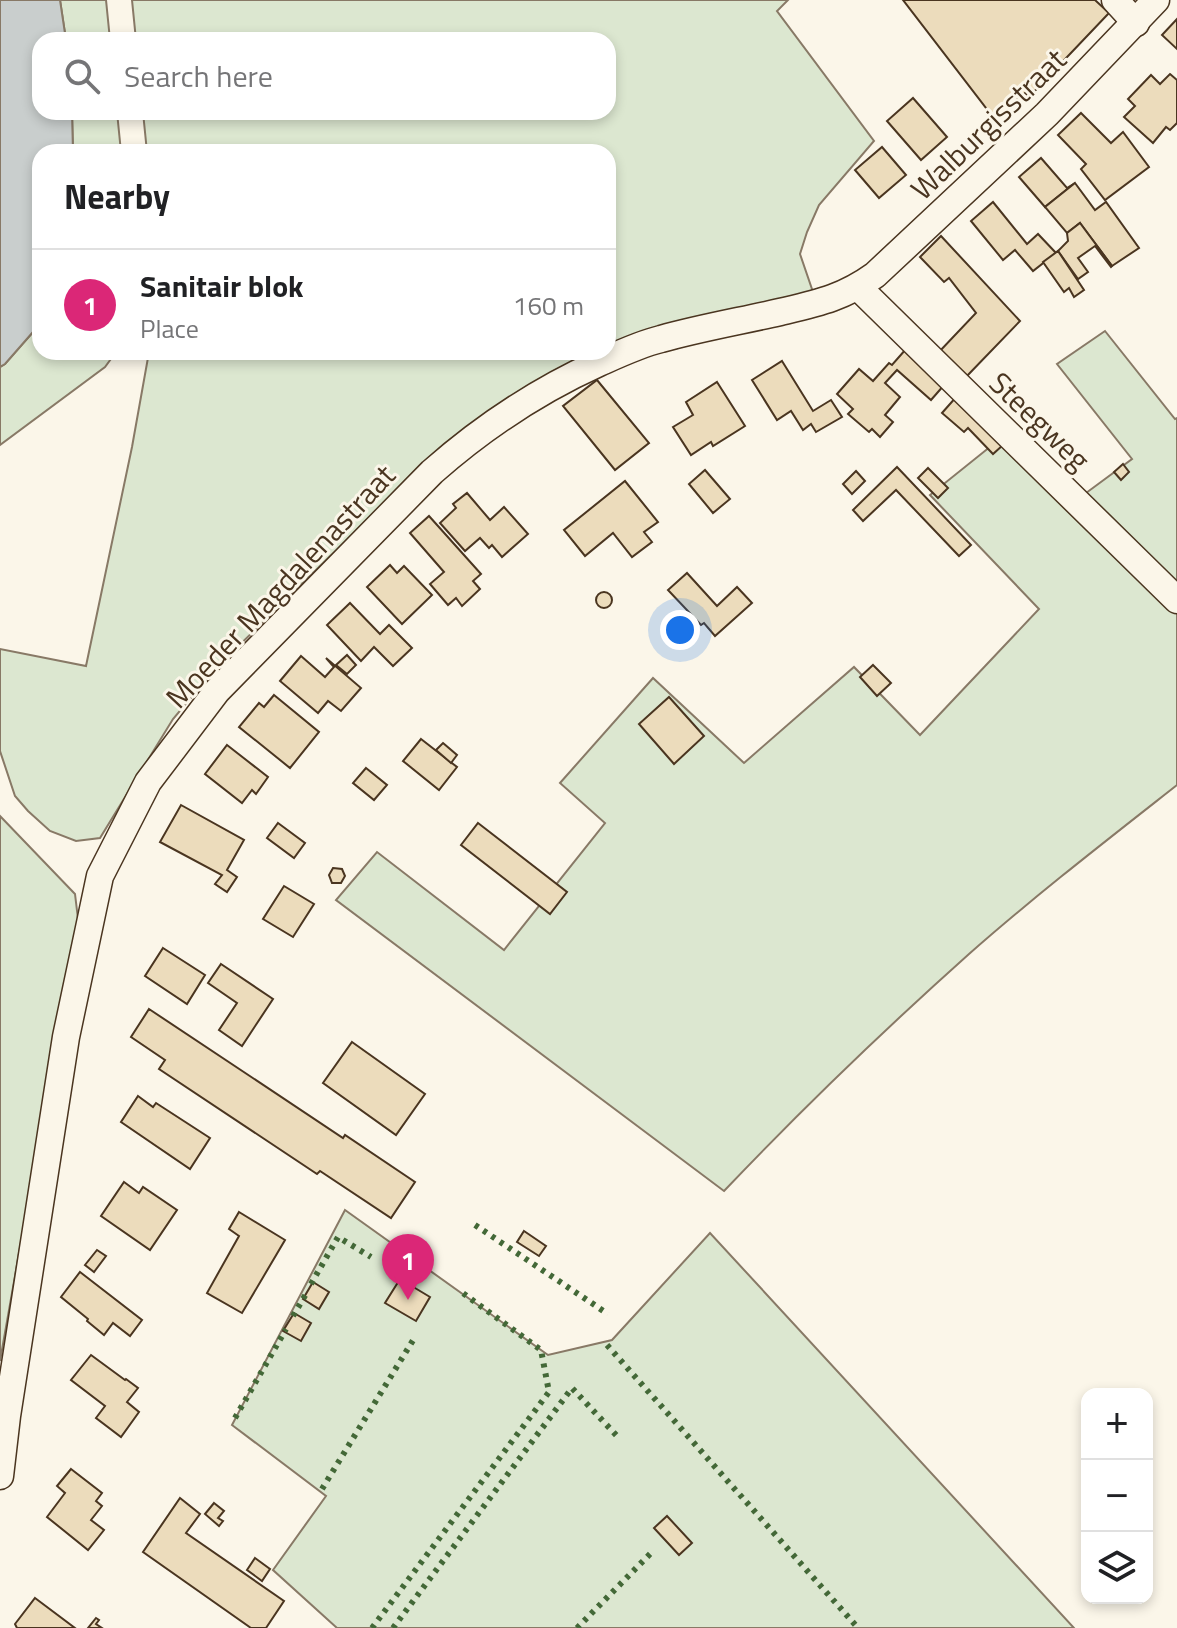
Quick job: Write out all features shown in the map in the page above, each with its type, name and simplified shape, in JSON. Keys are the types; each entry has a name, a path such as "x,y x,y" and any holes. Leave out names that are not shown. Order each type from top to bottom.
{"street":[{"path":"1115,0 1136,23"},
{"name":"Walburgisstraat","path":"858,287 875,275 1047,114 1156,0"},
{"name":"Steegweg","path":"858,287 1177,600"},
{"name":"Moeder Magdalenastraat","path":"616,355 659,339 831,300 858,287"},
{"name":"Moeder Magdalenastraat","path":"0,1476 69,1023 100,876 148,782 217,691 432,472 490,424 542,391 606,360"}],"green space":[{"path":"60,0 106,0 109,32 65,32"},
{"path":"132,0 788,0 777,11 874,141 819,205 807,232 800,254 813,292 616,346 616,144 146,144 144,120 616,120 616,32 135,32"},
{"path":"72,120 118,120 120,144 73,144"},
{"path":"1105,331 1177,418 1177,584 1086,493 1132,459 1057,364"},
{"path":"32,333 32,360 110,360 105,367 0,445 0,367"},
{"path":"148,360 586,360 433,456 215,669 173,719 100,838 76,841 50,831 15,796 0,751 0,649 86,666"},
{"path":"1001,438 1090,523 1177,613 1177,785 969,954 844,1070 724,1191 336,900 377,852 504,950 605,823 560,783 653,678 744,763 854,667 920,735 1039,609 930,495"},
{"path":"0,816 75,894 78,919 0,1361"},
{"path":"345,1210 548,1355 612,1340 710,1233 1074,1628 337,1628 273,1570 326,1496 232,1425"}],"shaded area":[{"path":"0,0 60,0 65,32 32,32 32,120 72,120 73,144 32,144 32,333 0,367"}],"building":[{"path":"903,0 1095,0 1109,13 1029,97 1025,93 993,117"},
{"path":"1177,19 1177,49 1162,35"},
{"path":"1170,74 1177,80 1177,123 1170,130 1166,127 1153,143 1124,117 1135,106 1128,99 1151,75 1160,84"},
{"path":"913,98 947,137 921,160 887,121"},
{"path":"1081,113 1111,143 1123,132 1149,167 1105,200 1081,169 1086,164 1058,135"},
{"path":"882,147 906,175 879,198 855,170"},
{"path":"1041,158 1067,188 1075,183 1045,207 1019,177"},
{"path":"1075,183 1095,210 1106,202 1139,248 1112,266 1080,223 1067,233 1045,207"},
{"path":"993,202 1027,244 1038,234 1056,253 1033,271 1015,250 1003,260 971,221"},
{"path":"1080,223 1112,266 1095,246 1078,258 1088,272 1078,279 1058,251 1068,241 1067,233"},
{"path":"941,236 1020,321 965,378 938,353 976,313 949,278 944,282 920,257"},
{"path":"1058,251 1084,290 1074,297 1069,288 1064,292 1043,262"},
{"path":"906,349 945,384 931,400 897,370 885,383 900,397 885,415 893,422 880,437 848,414 853,409 837,394 859,369 873,381"},
{"path":"782,361 813,411 831,400 842,417 816,432 811,424 803,430 791,411 777,420 752,380"},
{"path":"597,380 649,443 615,470 563,406"},
{"path":"717,382 745,426 713,446 711,442 691,455 673,427 693,415 686,402"},
{"path":"957,396 1003,445 993,454 968,428 964,432 942,413"},
{"path":"1123,464 1129,472 1121,480 1114,472"},
{"path":"897,467 971,545 959,556 896,490 863,521 853,510"},
{"path":"928,468 948,488 938,498 918,478"},
{"path":"705,470 730,499 713,513 689,484"},
{"path":"856,471 865,481 852,494 843,484"},
{"path":"625,481 658,522 644,532 652,542 632,557 613,533 585,556 564,530"},
{"path":"467,493 490,520 504,507 528,534 502,557 492,545 489,548 480,538 465,551 440,523 456,508 453,504"},
{"path":"429,516 481,574 473,581 480,589 462,606 456,598 448,605 430,584 444,572 410,533"},
{"path":"390,565 397,573 404,566 432,595 402,624 367,587"},
{"path":"687,573 717,606 737,587 752,603 715,636 668,590"},
{"path":"601,592 607,592 612,600 610,606 601,608 596,603 596,597"},
{"path":"350,603 380,634 389,625 412,648 393,666 374,647 361,661 327,625"},
{"path":"347,655 356,665 347,674 336,665"},
{"path":"301,656 325,677 334,667 326,658 361,688 341,711 328,701 318,713 280,681"},
{"path":"873,665 891,683 877,696 860,677"},
{"path":"274,695 319,732 290,768 239,727 259,703 264,707"},
{"path":"669,697 704,736 674,764 639,724"},
{"path":"421,739 457,767 439,790 403,761"},
{"path":"443,743 457,755 451,763 436,750"},
{"path":"227,745 268,777 256,794 252,790 242,803 205,774"},
{"path":"366,768 387,785 374,800 353,783"},
{"path":"181,805 244,840 227,870 237,877 227,892 215,884 222,875 160,842"},
{"path":"278,823 305,843 294,858 267,838"},
{"path":"478,823 567,892 550,914 461,845"},
{"path":"333,868 342,869 345,876 341,883 332,883 329,875"},
{"path":"284,886 314,904 293,937 263,919"},
{"path":"163,948 205,975 187,1004 145,976"},
{"path":"221,964 273,999 242,1046 219,1030 237,1003 208,983"},
{"path":"149,1009 415,1182 391,1218 320,1171 317,1174 159,1069 165,1060 131,1037"},
{"path":"352,1042 425,1094 396,1135 323,1083"},
{"path":"138,1096 153,1107 156,1103 210,1138 190,1169 121,1122"},
{"path":"124,1182 139,1193 143,1187 177,1210 150,1250 101,1216"},
{"path":"239,1212 285,1240 242,1313 207,1293 239,1236 229,1229"},
{"path":"524,1231 546,1246 539,1256 517,1242"},
{"path":"97,1250 106,1256 94,1272 85,1265"},
{"path":"80,1272 142,1320 130,1336 113,1323 104,1335 61,1297"},
{"path":"400,1279 430,1297 416,1321 385,1303"},
{"path":"313,1282 329,1292 319,1309 303,1299"},
{"path":"294,1313 311,1323 301,1341 283,1331"},
{"path":"91,1355 138,1388 127,1402 139,1412 121,1437 96,1418 105,1406 71,1380"},
{"path":"71,1469 102,1493 96,1501 102,1506 91,1520 104,1530 88,1550 47,1517 65,1493 57,1486"},
{"path":"180,1498 200,1514 186,1533 284,1601 266,1628 251,1628 143,1552"},
{"path":"214,1503 224,1511 218,1518 223,1521 219,1526 205,1514"},
{"path":"667,1516 692,1543 679,1555 654,1528"},
{"path":"255,1558 270,1569 262,1581 247,1570"},
{"path":"35,1598 75,1628 17,1628 15,1624"},
{"path":"96,1618 99,1620 96,1624 102,1628 88,1628"}],"hedge":[{"path":"475,1225 608,1314"},
{"path":"311,1284 338,1237 371,1257"},
{"path":"372,1628 549,1392 541,1350 460,1291"},
{"path":"293,1316 306,1294"},
{"path":"235,1418 286,1329"},
{"path":"322,1489 415,1337"},
{"path":"607,1345 858,1628"},
{"path":"393,1628 572,1388 617,1436"},
{"path":"577,1628 651,1553"}],"place":[{"name":"Sanitair blok","path":"408,1300"}]}
